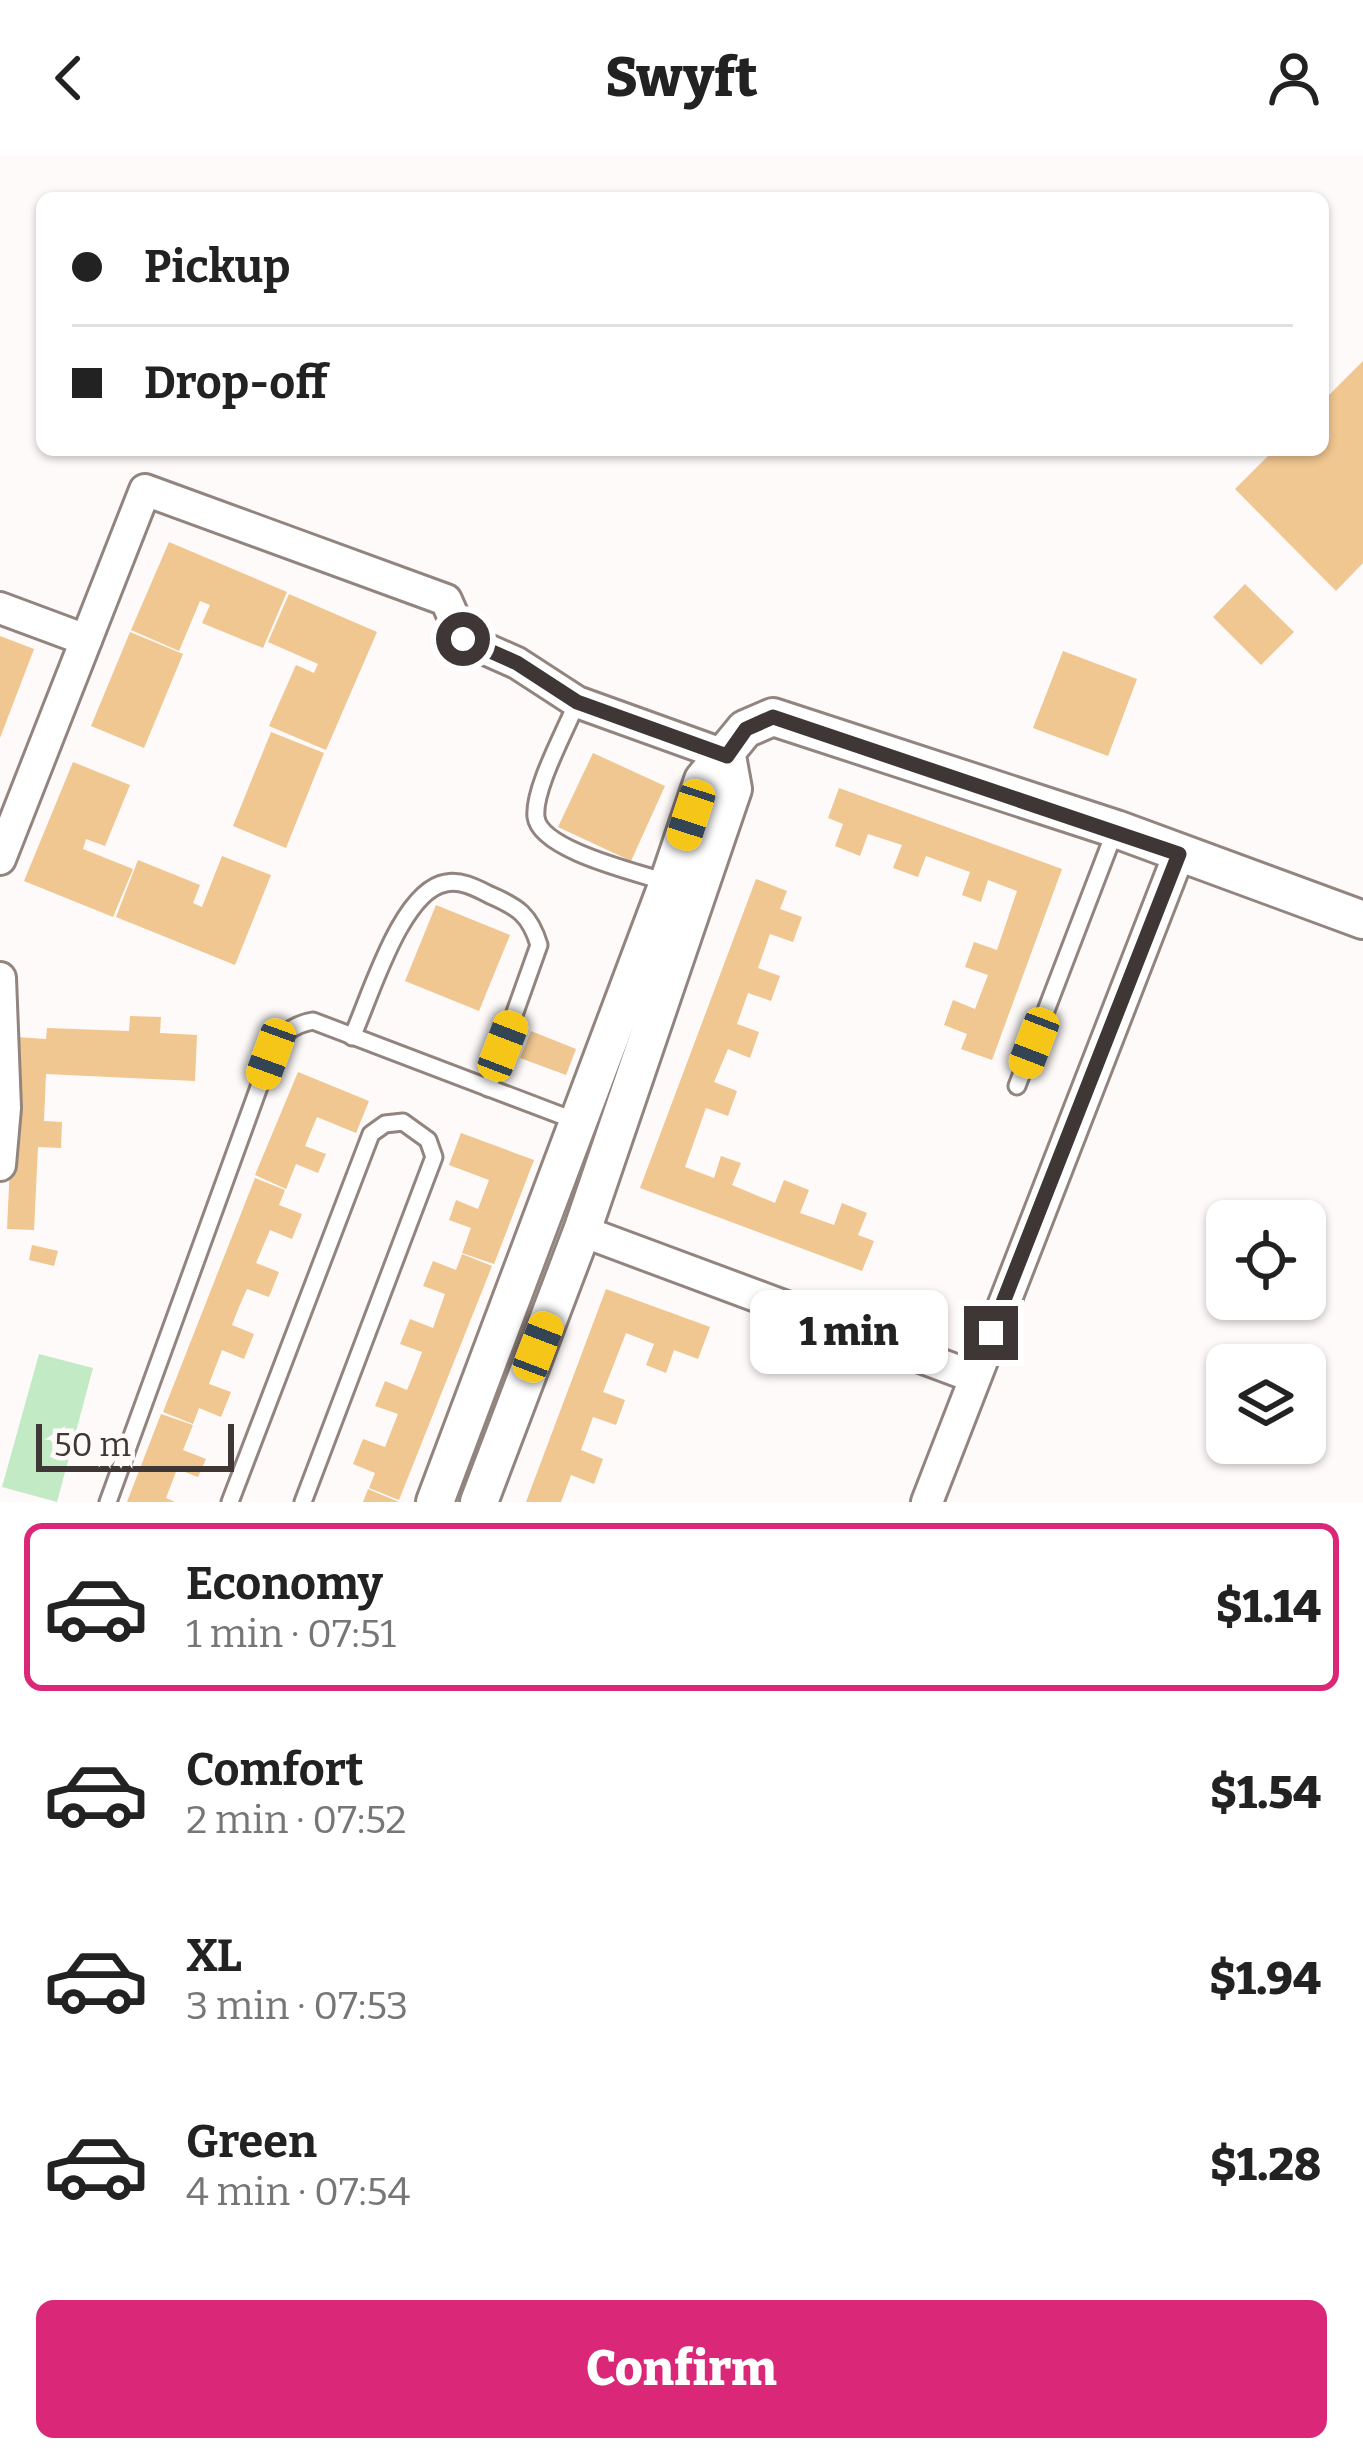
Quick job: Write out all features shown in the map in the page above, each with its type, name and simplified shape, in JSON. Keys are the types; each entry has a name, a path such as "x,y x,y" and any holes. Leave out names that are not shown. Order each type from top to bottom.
{"street":[{"path":"0,859 145,490 446,600 463,639 517,663 577,702 727,756"},
{"path":"0,608 86,640"},
{"path":"436,1502 703,781 746,729 773,717 1116,829 1363,920"},
{"path":"479,1502 582,1232 733,789 727,756"},
{"path":"927,1502 1179,854"},
{"path":"0,979 5,1108 0,1166"},
{"path":"582,1232 974,1377"}],"lane":[{"path":"577,702 538,798 536,817 541,831 560,845 668,883"},
{"path":"1017,1086 1116,829"},
{"path":"352,1037 406,915 420,896 441,883 461,882 518,907 532,922 539,945 488,1088"},
{"path":"108,1502 281,1036 298,1024 313,1022 578,1123"},
{"path":"230,1502 370,1134 385,1124 403,1122 428,1140 434,1156 303,1502"},
{"path":"793,1349 806,1315"}],"green space":[{"path":"39,1354 93,1368 57,1502 2,1487"}],"building":[{"path":"1363,361 1363,563 1336,591 1235,489 1268,456 1329,456 1329,395"},
{"path":"169,542 287,592 263,648 202,623 210,605 200,601 179,651 131,630"},
{"path":"1245,584 1294,632 1261,665 1213,617"},
{"path":"289,594 377,632 326,750 269,726 296,665 314,673 318,664 268,642"},
{"path":"130,632 183,654 144,748 91,726"},
{"path":"0,636 34,649 0,738"},
{"path":"1063,651 1137,679 1108,756 1033,728"},
{"path":"271,732 324,753 286,848 233,826"},
{"path":"593,753 665,786 631,861 558,827"},
{"path":"73,762 130,785 105,846 86,839 83,849 133,869 113,917 24,881"},
{"path":"839,788 1062,869 992,1060 961,1049 967,1034 944,1025 953,1000 975,1009 988,975 965,967 974,942 997,950 1017,891 988,880 981,902 962,895 970,872 926,856 918,877 893,868 902,845 868,834 860,856 835,846 843,824 828,818"},
{"path":"222,856 271,875 235,965 116,917 138,860 200,885 193,903 202,907"},
{"path":"756,879 787,891 780,909 802,917 793,942 770,934 758,968 780,976 771,1001 748,993 737,1024 759,1032 750,1058 728,1049 714,1082 737,1091 728,1116 706,1108 685,1167 714,1178 721,1156 741,1163 732,1185 775,1203 784,1180 809,1190 800,1213 834,1225 842,1203 867,1213 858,1235 874,1241 862,1271 640,1188"},
{"path":"436,905 510,935 479,1011 405,981"},
{"path":"130,1016 161,1017 160,1033 197,1035 195,1081 46,1074 44,1121 62,1122 61,1148 38,1147 34,1230 7,1229 16,1037 46,1039 47,1028 129,1031"},
{"path":"531,1031 576,1049 566,1075 520,1058"},
{"path":"298,1072 369,1101 356,1133 317,1117 305,1146 326,1154 318,1173 296,1164 286,1189 255,1175"},
{"path":"461,1133 534,1160 494,1264 462,1253 471,1228 449,1220 456,1200 478,1209 489,1180 449,1165"},
{"path":"255,1178 285,1190 279,1205 302,1214 292,1239 270,1230 256,1263 279,1272 269,1297 247,1289 239,1307 232,1325 254,1334 244,1359 222,1350 209,1384 231,1392 221,1417 199,1408 193,1424 163,1412"},
{"path":"32,1245 58,1251 54,1266 29,1260"},
{"path":"462,1254 492,1266 399,1500 369,1488 375,1473 353,1464 363,1439 385,1447 398,1414 375,1406 385,1381 407,1390 415,1371 422,1352 400,1344 410,1319 433,1328 445,1294 423,1286 433,1261 456,1270"},
{"path":"606,1289 710,1327 698,1359 674,1350 666,1373 646,1365 654,1344 626,1333 603,1392 625,1400 616,1425 593,1417 581,1450 603,1459 594,1484 571,1475 561,1502 526,1502"},
{"path":"161,1414 193,1425 183,1450 206,1459 198,1477 177,1469 166,1498 175,1502 127,1502"},
{"path":"368,1489 399,1502 363,1502"}],"route":[{"path":"463,639 517,663 577,702 727,756 746,729 773,717 1179,854 991,1333"}]}
